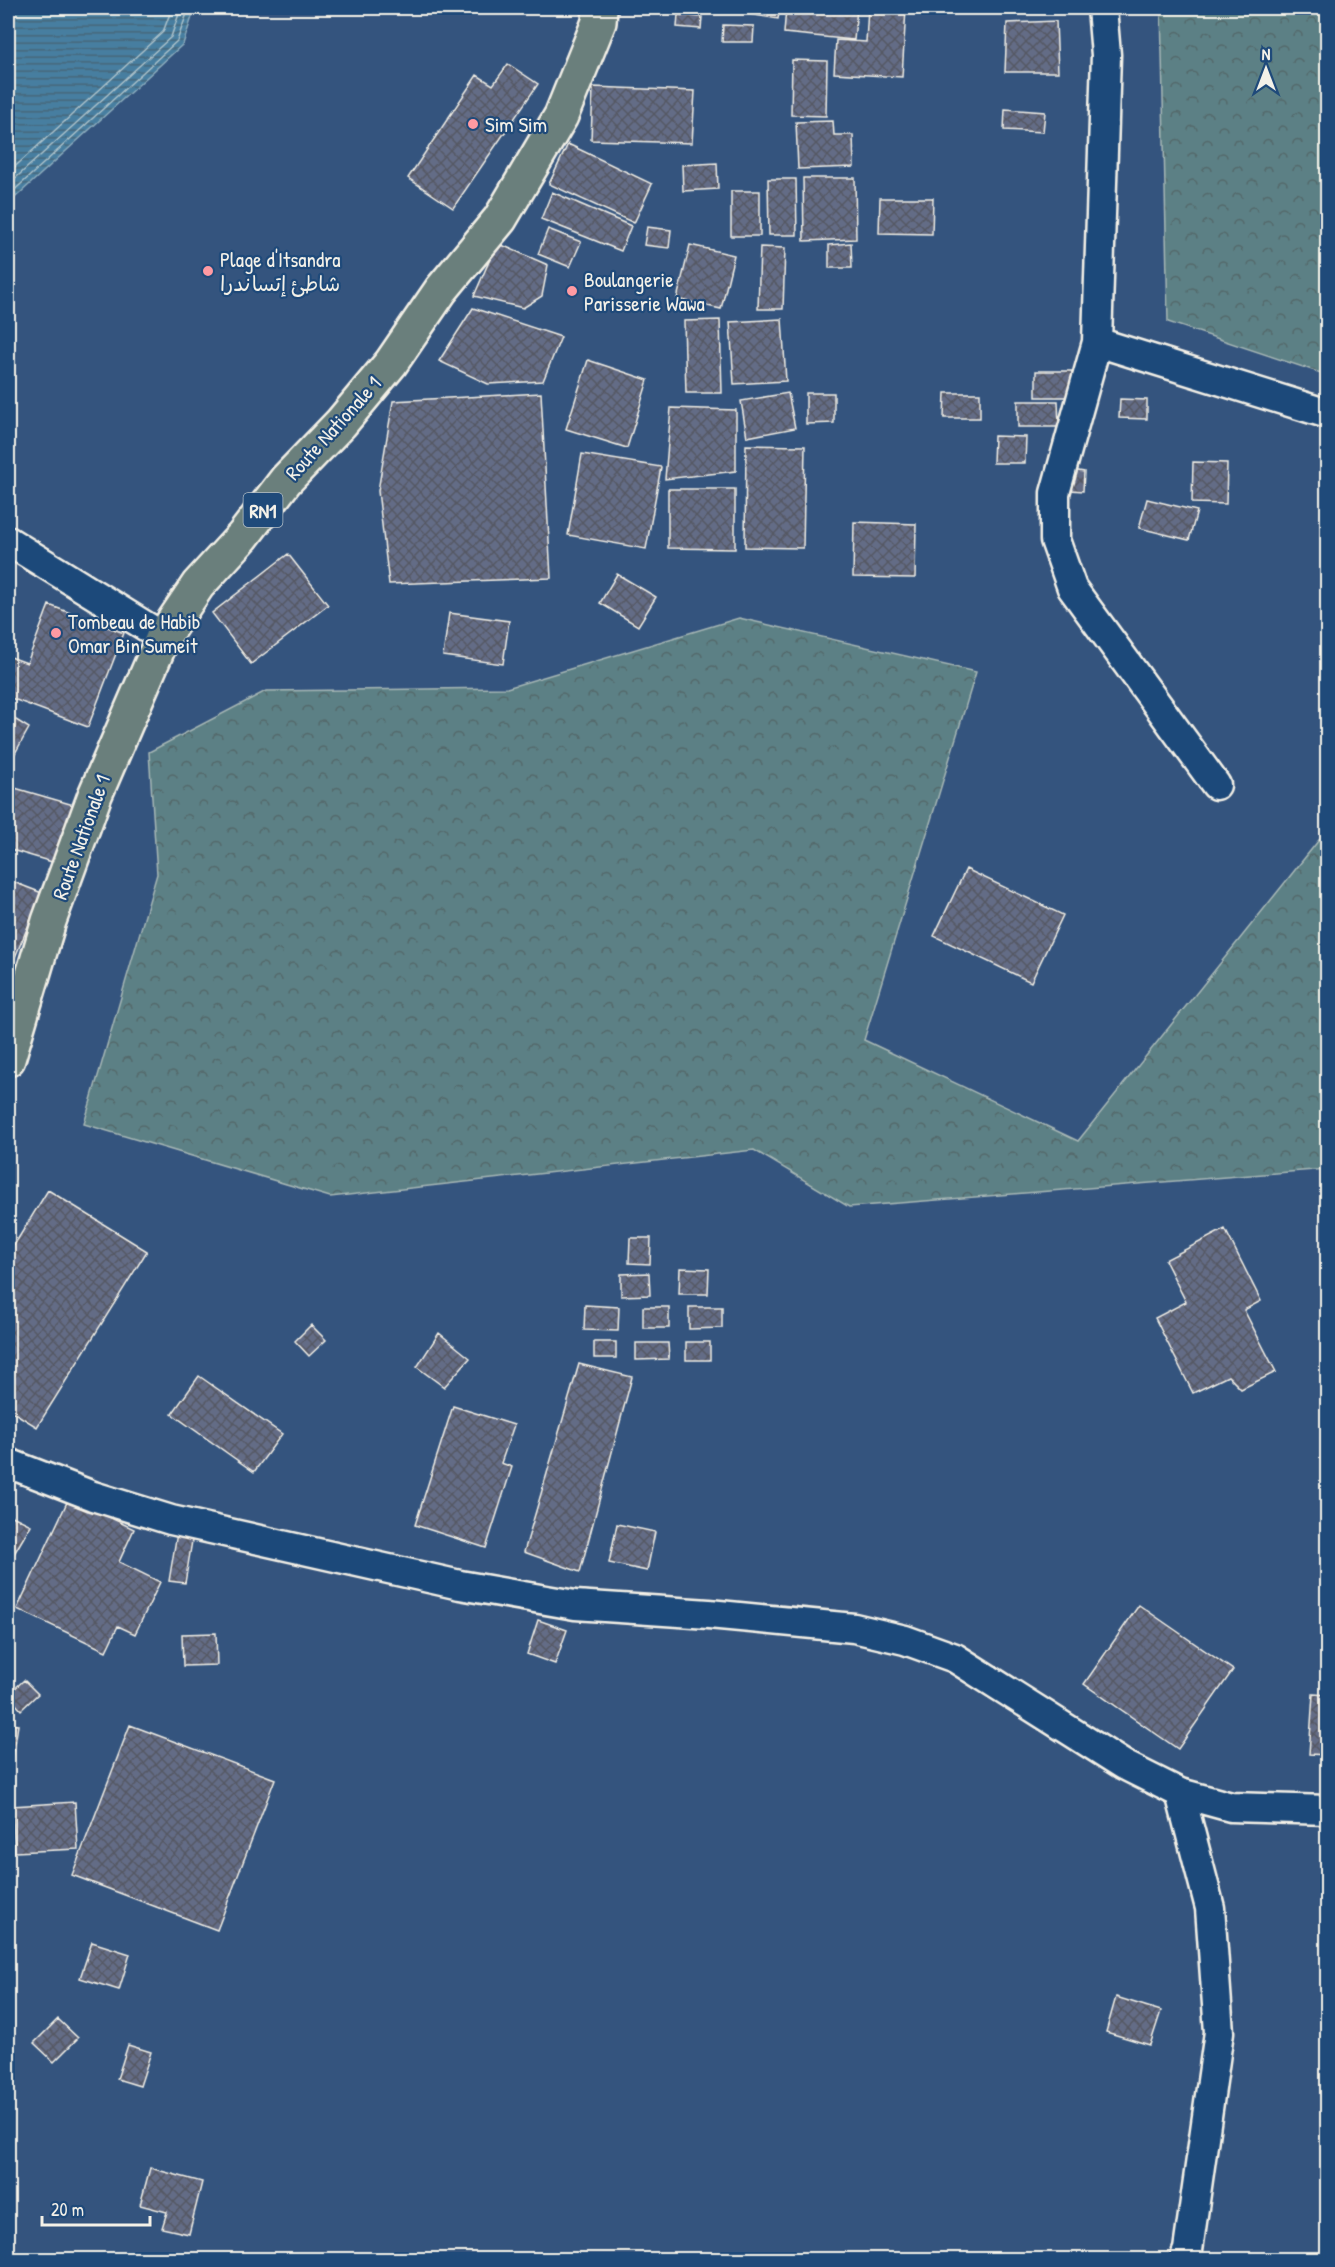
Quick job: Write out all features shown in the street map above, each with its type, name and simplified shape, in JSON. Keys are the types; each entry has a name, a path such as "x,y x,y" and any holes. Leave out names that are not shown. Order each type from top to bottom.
{"main road":[{"name":"Route Nationale 1","path":"8,1059 50,921 94,795 163,637 198,585 243,536 286,480 341,423 391,363 441,290 500,219 561,116 599,22 600,8"}],"street":[{"path":"1102,8 1106,55 1097,342 1055,493 1055,540 1072,588 1216,785"},
{"path":"1097,342 1328,414"},
{"path":"8,541 163,637"},
{"path":"8,1463 93,1496 171,1520 460,1585 575,1605 709,1614 854,1628 905,1640 955,1658 1124,1765 1180,1793 1231,1807 1328,1810"},
{"path":"1180,1793 1210,1908 1219,2032 1188,2250 1184,2259"}],"green space":[{"path":"1161,8 1327,8 1327,375 1168,322"},
{"path":"739,618 976,672 864,1040 1078,1141 1327,830 1327,1169 849,1207 754,1150 330,1197 84,1124 157,874 149,752 266,691 507,688"}],"water":[{"path":"8,8 195,8 183,44 8,204"}],"building":[{"path":"714,8 780,8 778,19"},
{"path":"786,8 857,8 854,40 784,33"},
{"path":"868,8 906,8 902,77 834,73 836,40 866,42"},
{"path":"678,15 702,17 701,29 677,27"},
{"path":"1056,21 1058,72 1005,72 1007,23"},
{"path":"723,25 754,26 753,42 722,42"},
{"path":"792,60 827,61 826,116 791,115"},
{"path":"508,64 538,84 453,208 408,178 477,75 493,85"},
{"path":"593,87 695,91 692,143 591,140"},
{"path":"1005,109 1045,112 1043,132 1004,130"},
{"path":"833,121 834,135 853,135 854,167 798,169 796,122"},
{"path":"568,144 652,184 634,223 549,184"},
{"path":"717,163 718,189 683,191 682,165"},
{"path":"803,178 855,178 856,239 804,241"},
{"path":"768,179 796,179 797,235 769,235"},
{"path":"731,191 760,191 760,236 731,236"},
{"path":"552,192 631,226 621,251 541,219"},
{"path":"880,198 933,198 932,234 879,233"},
{"path":"647,227 671,230 669,248 644,245"},
{"path":"548,229 581,242 570,267 538,254"},
{"path":"497,243 548,265 542,296 523,308 474,296"},
{"path":"851,243 852,268 829,268 829,245"},
{"path":"690,245 734,255 721,309 677,299"},
{"path":"760,247 785,248 783,309 758,309"},
{"path":"473,308 561,337 543,381 488,384 439,361"},
{"path":"782,319 786,381 734,384 730,322"},
{"path":"720,320 722,393 686,393 684,321"},
{"path":"588,360 648,380 627,448 566,429"},
{"path":"1036,371 1072,371 1072,397 1036,397"},
{"path":"541,393 551,578 389,584 378,491 393,401"},
{"path":"788,393 795,428 747,437 741,401"},
{"path":"806,393 834,393 834,423 806,424"},
{"path":"945,393 980,393 980,418 944,418"},
{"path":"1120,399 1147,400 1147,419 1119,418"},
{"path":"1018,401 1058,401 1059,427 1018,427"},
{"path":"671,408 736,410 736,471 665,479"},
{"path":"994,436 1026,437 1025,463 993,463"},
{"path":"746,445 805,446 803,548 745,547"},
{"path":"582,454 661,467 646,549 568,535"},
{"path":"1193,462 1227,463 1226,504 1192,503"},
{"path":"1072,470 1084,472 1083,491 1071,490"},
{"path":"668,489 735,489 735,549 668,548"},
{"path":"1147,499 1197,511 1189,540 1139,528"},
{"path":"854,522 916,524 915,578 853,577"},
{"path":"288,554 328,605 251,664 212,613"},
{"path":"617,574 656,597 638,626 600,603"},
{"path":"49,605 124,633 88,727 8,697 8,656 27,663"},
{"path":"449,613 509,621 503,664 443,656"},
{"path":"8,715 29,728 8,766"},
{"path":"8,786 77,806 59,864 8,849"},
{"path":"966,869 1063,915 1031,982 934,936"},
{"path":"8,880 42,893 13,962 8,959"},
{"path":"48,1190 147,1251 37,1427 8,1409 8,1255"},
{"path":"1225,1229 1261,1301 1244,1310 1276,1372 1241,1389 1228,1376 1193,1393 1155,1318 1186,1302 1165,1260"},
{"path":"630,1238 651,1238 650,1264 629,1263"},
{"path":"680,1268 709,1269 708,1294 679,1294"},
{"path":"649,1273 650,1295 621,1296 621,1274"},
{"path":"585,1305 619,1307 618,1331 584,1330"},
{"path":"643,1307 669,1307 669,1328 643,1328"},
{"path":"689,1307 722,1307 722,1328 689,1329"},
{"path":"311,1325 326,1340 309,1356 295,1341"},
{"path":"439,1333 470,1358 444,1387 417,1367"},
{"path":"594,1342 616,1342 616,1358 594,1358"},
{"path":"686,1342 710,1342 710,1360 686,1360"},
{"path":"636,1343 668,1343 669,1359 636,1360"},
{"path":"579,1364 632,1377 580,1572 524,1552"},
{"path":"199,1376 282,1434 254,1472 172,1414"},
{"path":"453,1406 514,1425 501,1463 512,1467 486,1548 415,1525"},
{"path":"69,1498 134,1529 119,1562 160,1582 135,1634 118,1626 106,1651 17,1609"},
{"path":"8,1514 31,1525 8,1564"},
{"path":"617,1524 655,1532 647,1571 609,1563"},
{"path":"177,1533 193,1535 185,1583 169,1581"},
{"path":"1139,1605 1233,1670 1178,1749 1084,1684"},
{"path":"538,1620 567,1630 555,1664 527,1654"},
{"path":"216,1633 217,1665 183,1666 182,1634"},
{"path":"24,1680 38,1694 21,1710 8,1695"},
{"path":"1313,1694 1328,1695 1328,1755 1309,1754"},
{"path":"8,1724 18,1725 13,1757 8,1757"},
{"path":"130,1725 275,1779 217,1930 72,1875"},
{"path":"75,1802 78,1849 15,1852 12,1806"},
{"path":"92,1942 130,1954 119,1990 80,1978"},
{"path":"1116,1997 1161,2011 1150,2045 1106,2032"},
{"path":"58,2019 78,2038 54,2062 34,2043"},
{"path":"128,2045 151,2052 140,2086 117,2079"},
{"path":"150,2168 202,2182 189,2234 162,2228 167,2212 140,2205"}],"place":[{"name":"Sim Sim","path":"473,124"},
{"name":"Plage d'Itsandra شاطئ إتساندرا","path":"208,271"},
{"name":"Boulangerie Parisserie Wawa","path":"572,291"},
{"name":"Tombeau de Habib Omar Bin Sumeit","path":"56,633"}]}
